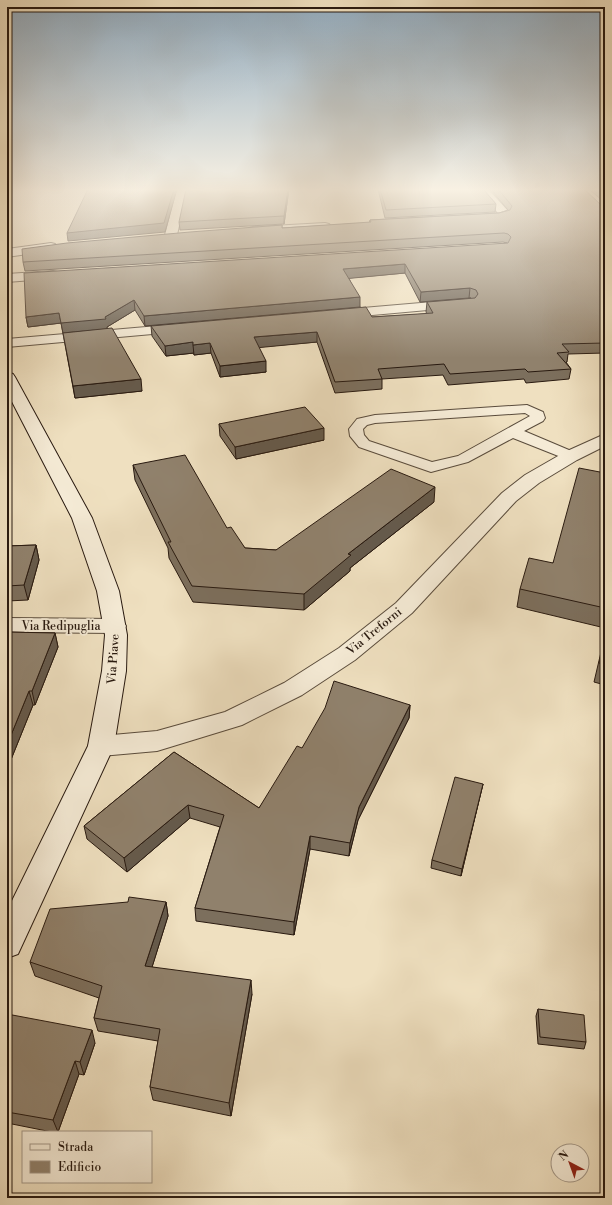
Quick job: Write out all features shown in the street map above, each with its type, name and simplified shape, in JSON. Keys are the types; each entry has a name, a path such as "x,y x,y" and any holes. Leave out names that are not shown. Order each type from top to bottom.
{"street":[{"path":"7,253 63,245"},
{"path":"7,278 62,274"},
{"path":"326,315 469,303"},
{"path":"7,343 198,326"},
{"name":"Via Piave","path":"7,377 82,518 108,591 115,626 114,671 101,746 7,944"},
{"name":"Via Treforni","path":"101,746 157,741 233,719 292,689 347,654 404,608 509,497 532,479 571,456 605,439"},
{"name":"Via Redipuglia","path":"7,625 115,626"}],"lane":[{"path":"527,409 538,415 538,418 513,432 463,459 432,467 364,444 356,436 356,429 362,422 375,419 527,409"},
{"path":"513,432 571,456"}],"building":[{"path":"50,245 301,245 23,262 22,249"},
{"path":"472,245 605,245 605,343 562,344 569,352 557,353 571,369 528,372 525,369 450,374 444,364 378,369 382,379 335,382 317,332 254,337 266,361 220,366 210,343 193,345 193,342 165,346 151,326 366,307 372,317 433,313 427,302 475,298 478,294 476,290 470,288 421,292 405,264 343,269 360,297 144,316 134,300 105,317 106,319 61,323 59,313 26,317 24,273"},
{"path":"112,328 141,379 73,386 63,333"},
{"path":"305,407 324,428 235,447 219,424"},
{"path":"185,455 227,528 231,527 245,548 276,550 391,469 435,487 348,554 351,555 304,594 192,586 168,542 171,542 133,465"},
{"path":"579,468 605,473 605,608 520,589 529,558 553,563"},
{"path":"36,545 24,585 7,586 7,546"},
{"path":"7,632 55,633 32,691 29,691 7,745"},
{"path":"605,638 605,665 599,663"},
{"path":"334,681 410,705 359,807 350,843 310,836 294,922 195,908 224,815 188,805 124,858 84,826 174,752 259,808 297,746 302,748 325,708"},
{"path":"455,777 483,784 462,869 432,860"},
{"path":"129,897 166,902 145,966 251,980 229,1103 150,1087 160,1029 94,1018 102,986 30,962 50,909 128,902"},
{"path":"538,1009 584,1015 586,1042 540,1037"},
{"path":"7,1014 92,1030 80,1062 75,1061 53,1120 7,1112"}]}
